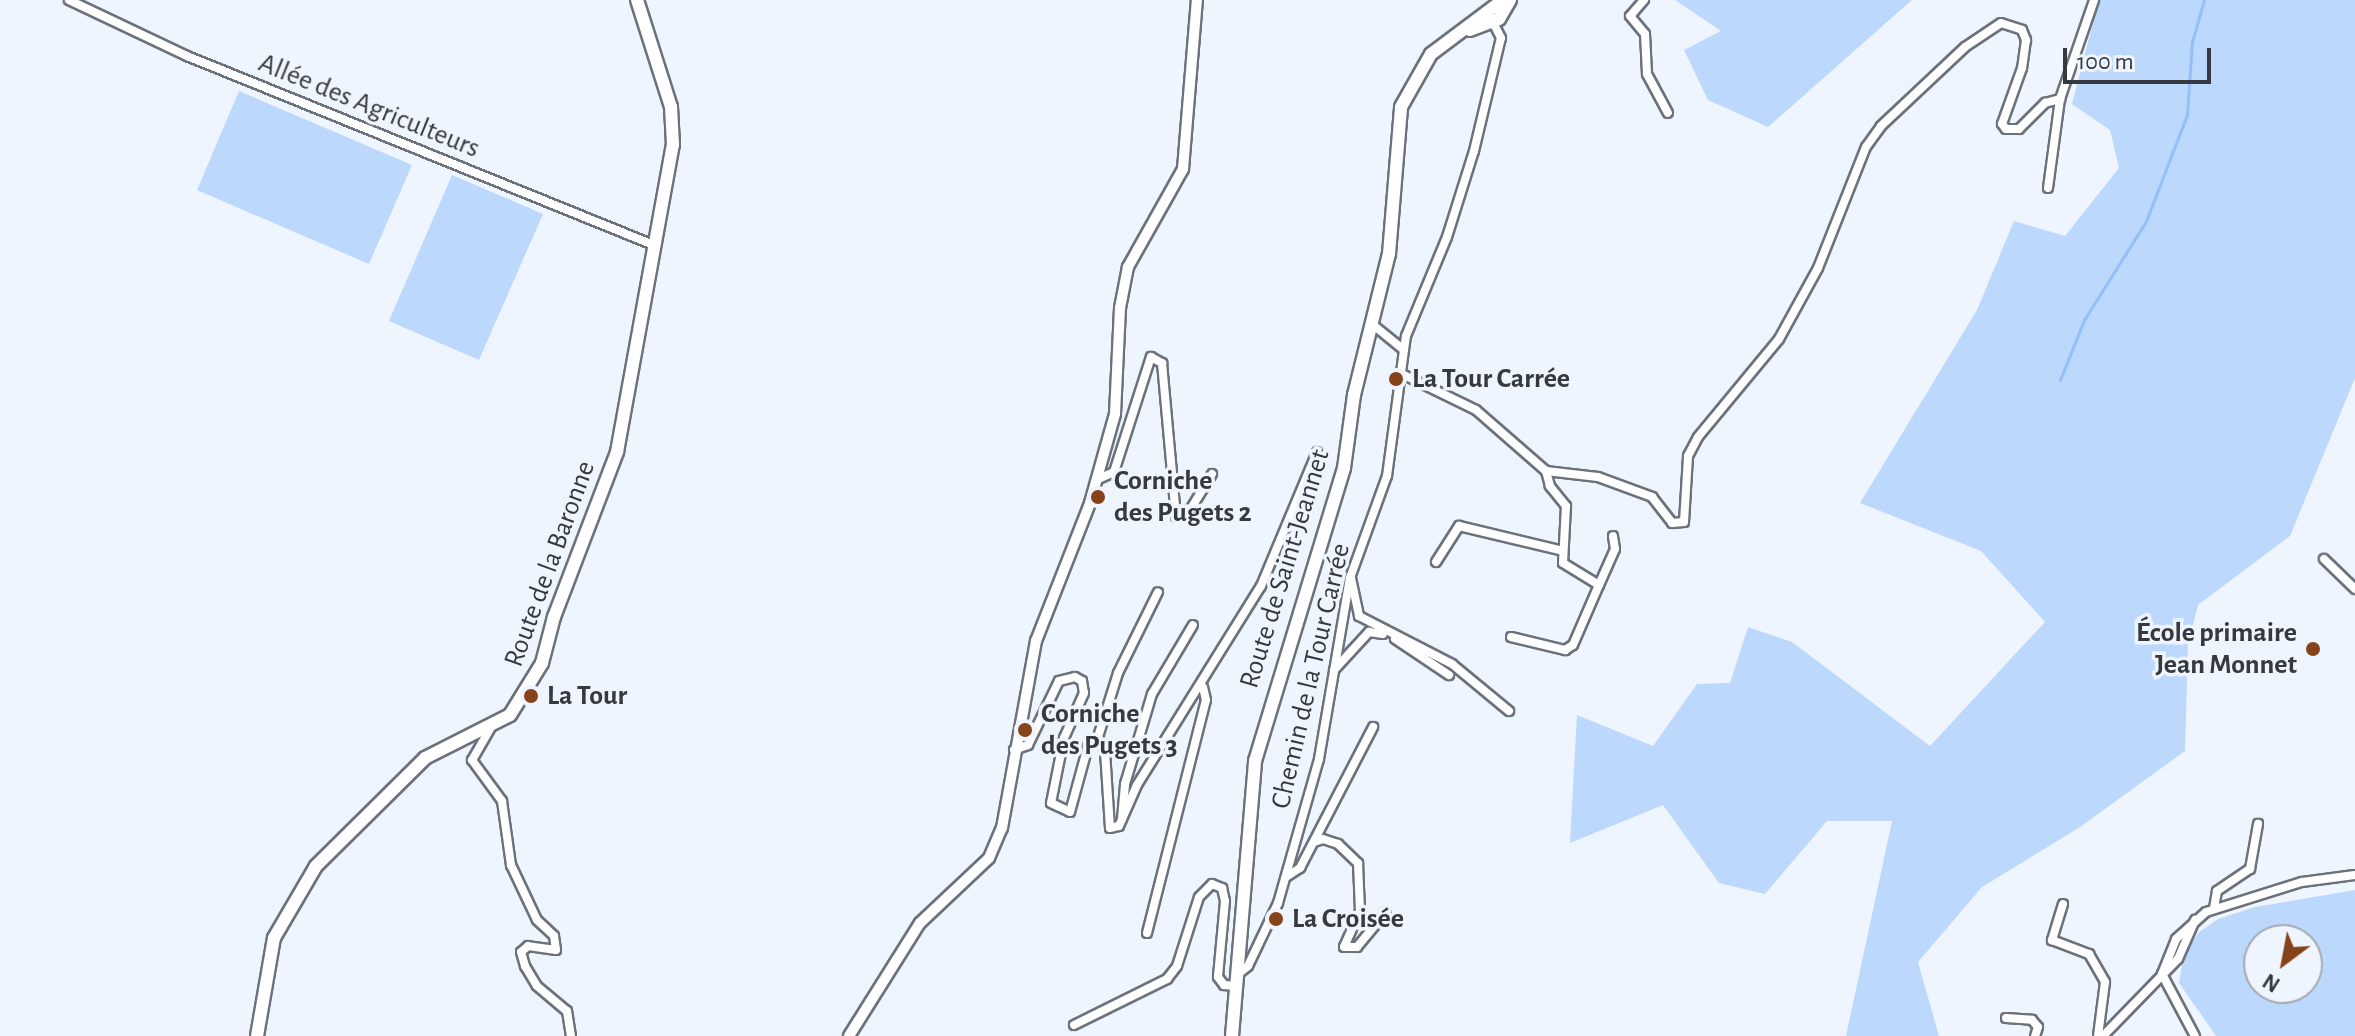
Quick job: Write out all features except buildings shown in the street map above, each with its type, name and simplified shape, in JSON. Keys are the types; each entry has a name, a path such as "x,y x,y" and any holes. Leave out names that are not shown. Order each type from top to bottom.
{"main road":[{"name":"Route de la Baronne","path":"257,1036 274,938 316,866 425,758 490,729 510,715 535,679 612,466 656,246 674,124 637,0"},
{"name":"Route de Saint-Jeannet","path":"1232,1036 1260,738 1341,482 1354,395 1389,254 1401,107 1424,63 1449,39 1489,20 1503,0"},
{"path":"1489,20 1510,0"}],"street":[{"name":"Allée des Agriculteurs","path":"69,0 187,56 656,246"},
{"path":"849,1036 930,910 989,858 1002,828 1036,641 1096,480 1118,401 1120,308 1128,267 1183,169 1197,0"},
{"path":"1644,0 1630,16 1645,34 1647,74 1668,113"},
{"path":"2048,188 2060,99 2094,0"},
{"name":"Chemin de la Tour Carrée","path":"1236,981 1248,966 1286,877 1319,759 1350,578 1387,476 1404,350 1474,151 1501,38 1489,20"},
{"path":"1546,471 1580,472 1652,497 1672,523 1684,522 1688,456 1698,437 1779,339 1818,268 1866,147 1881,126 1965,47 2001,23 2022,30 2026,40 2022,68 2002,124 2006,129 2019,129 2045,103 2060,99"},
{"path":"1372,324 1404,350"},
{"path":"1096,480 1114,472 1151,357 1162,363 1176,516 1187,515 1212,474"},
{"path":"1402,374 1476,410 1546,471 1550,486 1566,506 1563,563 1599,585"},
{"path":"1098,737 1105,751 1110,828 1122,820 1137,785 1203,687 1274,558 1317,452"},
{"path":"1436,562 1459,526 1563,551"},
{"path":"1511,637 1565,650 1573,645 1615,549 1613,536"},
{"path":"2324,559 2355,589"},
{"path":"1350,578 1359,616 1452,664 1509,711"},
{"path":"1014,750 1028,745 1059,681 1075,677 1082,681 1084,693 1064,738 1052,788 1051,803 1070,812 1088,746 1098,737 1118,673 1158,592"},
{"path":"1122,820 1125,784 1152,694 1193,625"},
{"path":"1333,671 1375,631 1449,675"},
{"path":"1147,933 1206,700 1203,687"},
{"path":"1286,877 1300,868 1373,727"},
{"path":"490,729 472,760 502,801 511,865 537,920 554,936 556,950 528,946 521,952 537,986 567,1011 571,1036"},
{"path":"2214,908 2217,891 2250,869 2258,824"},
{"path":"1314,842 1338,844 1358,863 1360,911 1344,947 1357,947 1386,912"},
{"path":"2100,1036 2162,974 2176,939 2214,908 2302,882 2355,875"},
{"path":"1074,1025 1167,979 1208,885 1222,888 1225,901 1218,977 1224,985 1236,981"},
{"path":"2063,904 2052,940 2082,949 2096,961 2105,982 2100,1036"},
{"path":"2162,974 2191,1034"},
{"path":"2104,1008 2123,1014"},
{"path":"2006,1018 2032,1020 2038,1027 2035,1036"}],"shaded area":[{"path":"1675,0 1912,0 1768,127 1708,100 1684,50 1721,31"},
{"path":"2099,0 2355,0 2355,378 2290,536 2198,605 2188,645 2185,751 2080,827 1982,887 1918,962 1939,1036 1846,1036 1892,821 1827,821 1765,894 1719,883 1663,805 1570,843 1577,715 1653,746 1697,684 1730,683 1748,627 1792,642 1930,746 2045,622 1981,551 1860,503 1977,310 2014,221 2065,236 2119,168 2110,130 2072,104"},
{"path":"239,91 412,165 369,264 197,190"},
{"path":"452,175 543,214 479,360 389,321"},
{"path":"2355,890 2355,1036 2216,1036 2179,983 2184,955 2198,933 2218,919 2255,907"}],"waterway":[{"path":"2060,380 2084,320 2146,221 2187,115 2192,42 2204,0"}],"place":[{"name":"La Tour Carrée","path":"1396,379"},
{"name":"Corniche des Pugets 2","path":"1098,497"},
{"name":"École primaire Jean Monnet","path":"2313,649"},
{"name":"La Tour","path":"531,696"},
{"name":"Corniche des Pugets 3","path":"1025,730"},
{"name":"La Croisée","path":"1276,919"}]}
